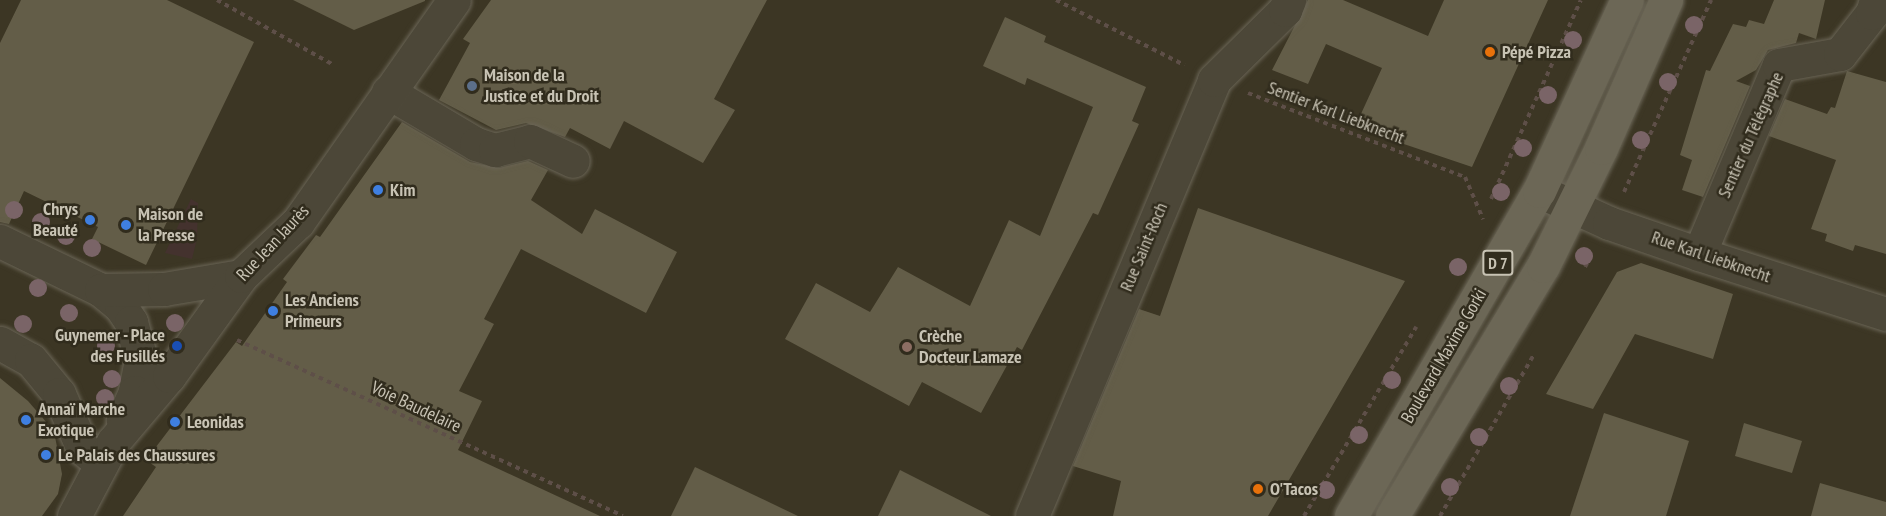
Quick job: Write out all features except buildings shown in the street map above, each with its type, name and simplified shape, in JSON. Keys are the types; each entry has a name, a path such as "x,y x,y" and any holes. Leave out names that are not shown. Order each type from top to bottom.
{"main road":[{"name":"Boulevard Maxime Gorki","path":"1351,516 1539,191 1627,0"},
{"name":"Boulevard Maxime Gorki","path":"1392,516 1574,208 1666,0"}],"street":[{"name":"Rue Jean Jaurès","path":"74,516 107,453 196,341 241,276 298,222 454,0"},
{"name":"Rue Saint-Roch","path":"1032,516 1214,80 1284,10 1289,0"},
{"name":"Sentier du Télégraphe","path":"1699,254 1779,65 1840,54 1872,13 1876,0"},
{"path":"388,92 476,144 495,150 530,141 573,161"},
{"name":"Rue Karl Liebknecht","path":"1539,191 1574,208 1699,254 1886,314"},
{"path":"0,242 101,291 121,307 131,322 141,360 135,392 107,453 83,449 59,394 31,360 0,343"},
{"path":"101,291 164,289 241,276"}],"path":[{"path":"217,0 332,64"},
{"name":"Sentier Karl Liebknecht","path":"1056,0 1214,80 1465,177 1481,218 1509,244"},
{"path":"1475,228 1581,0"},
{"path":"1304,516 1420,321"},
{"name":"Voie Baudelaire","path":"196,341 228,336 623,516"}],"shaded area":[{"path":"191,199 198,203 197,239 192,259 165,253"}],"place":[{"name":"Pépé Pizza","path":"1490,52"},
{"name":"Maison de la Justice et du Droit","path":"472,86"},
{"name":"Kim","path":"378,190"},
{"name":"Chrys Beauté","path":"90,220"},
{"name":"Maison de la Presse","path":"126,225"},
{"name":"Les Anciens Primeurs","path":"273,311"},
{"name":"Guynemer - Place des Fusillés","path":"177,346"},
{"name":"Crèche Docteur Lamaze","path":"907,347"},
{"name":"Annaï Marche Exotique","path":"26,420"},
{"name":"Leonidas","path":"175,422"},
{"name":"Le Palais des Chaussures","path":"46,455"},
{"name":"O'Tacos","path":"1258,489"}]}
